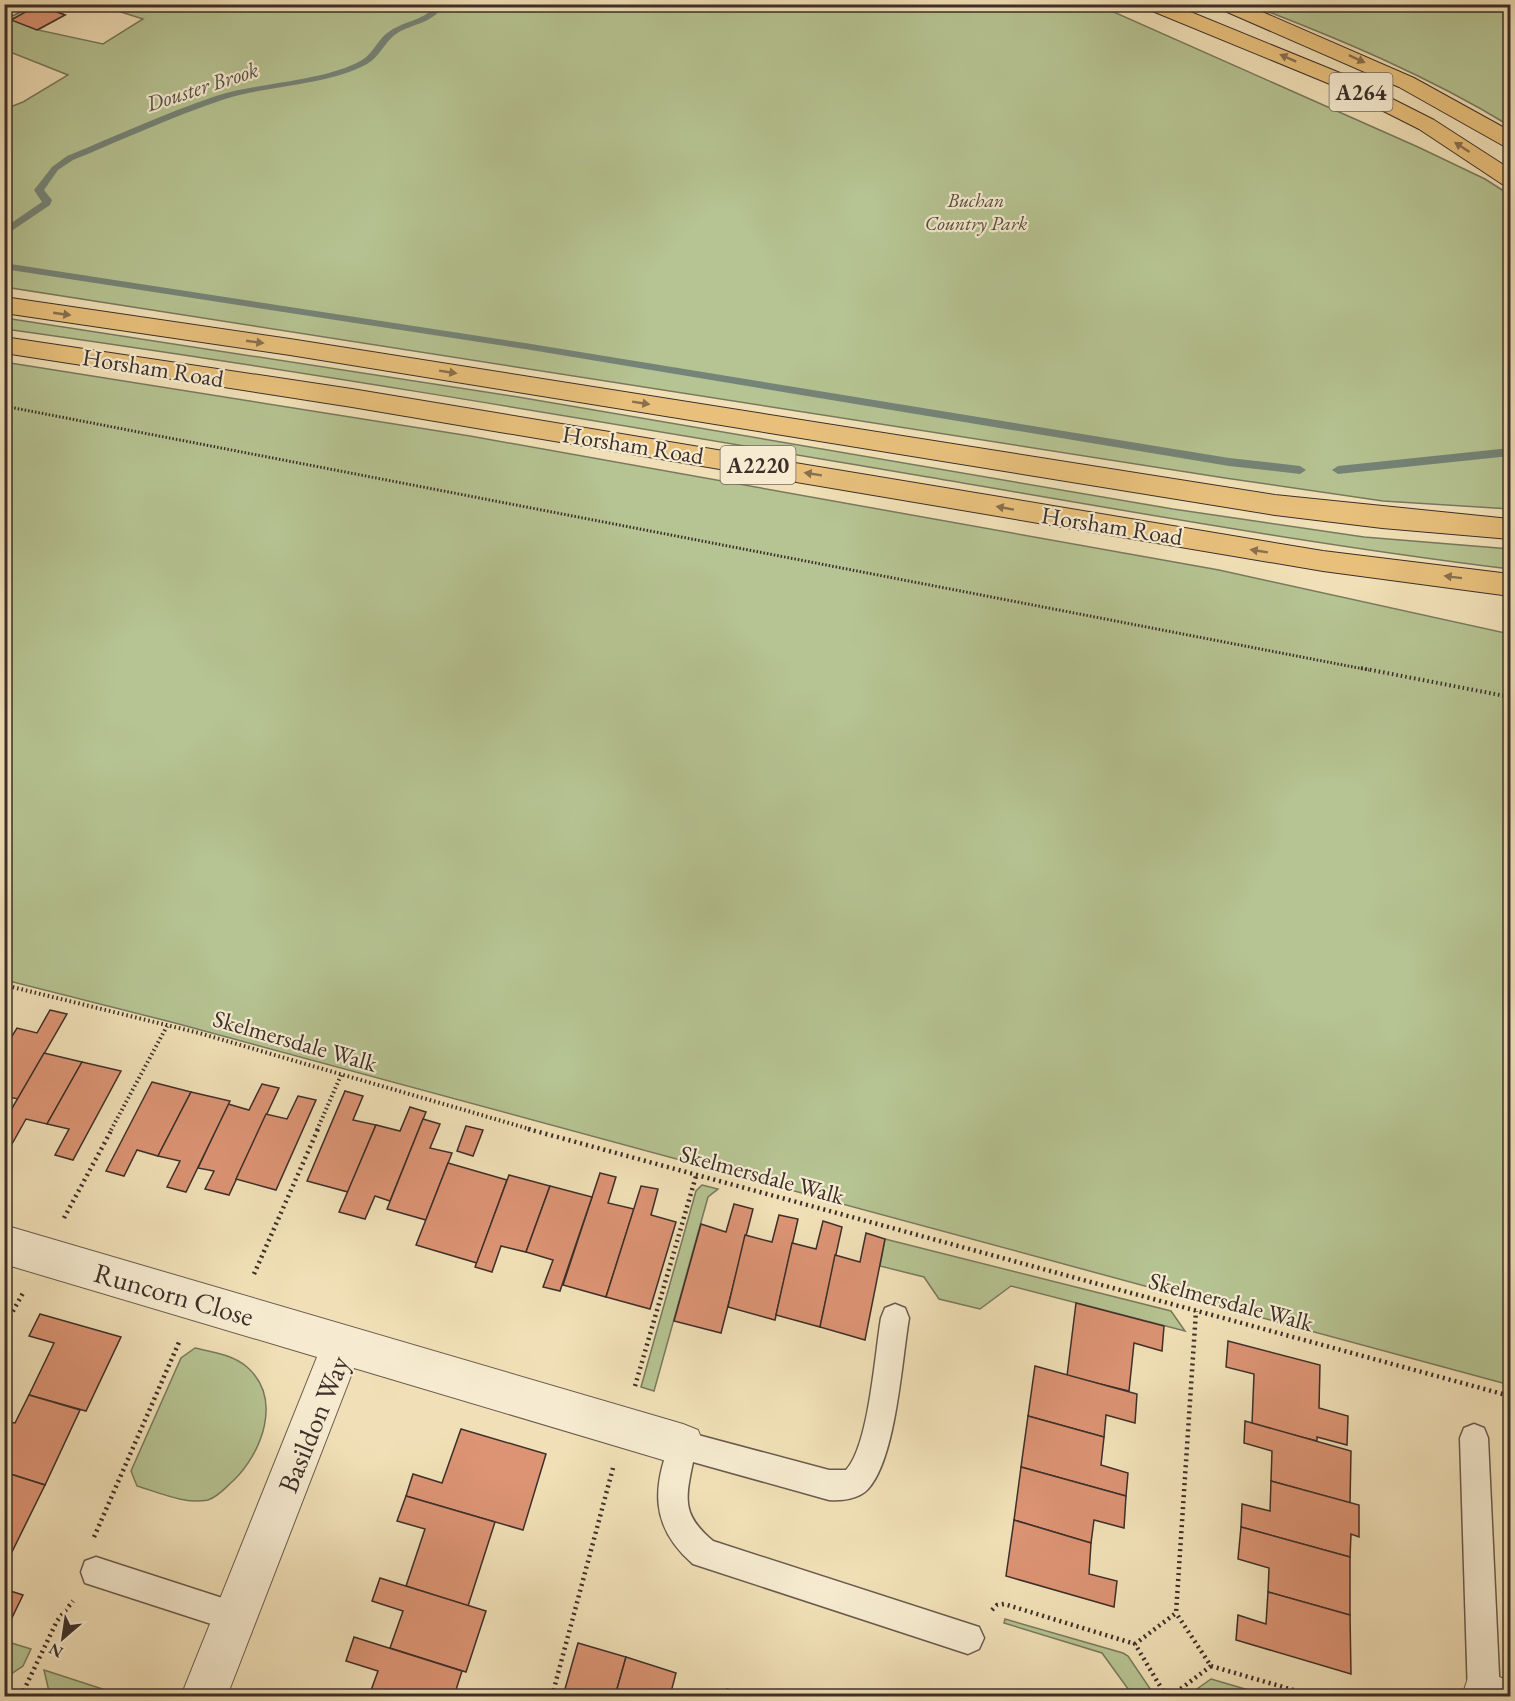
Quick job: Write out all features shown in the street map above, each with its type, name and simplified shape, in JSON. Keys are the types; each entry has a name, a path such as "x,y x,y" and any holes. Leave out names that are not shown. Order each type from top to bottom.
{"main road":[{"name":"A264","path":"1152,4 1248,41 1334,78 1454,141 1510,179"},
{"name":"A264","path":"1226,4 1373,66 1450,105 1510,140"},
{"name":"Horsham Road","path":"4,305 290,347 1275,505 1382,518 1510,529"},
{"name":"Horsham Road","path":"4,345 352,398 1300,557 1510,585"}],"street":[{"name":"Runcorn Close","path":"4,1244 343,1344"},
{"name":"Basildon Way","path":"204,1696 343,1344 683,1444"}],"lane":[{"path":"4,15 30,4"},
{"path":"895,1318 872,1448 861,1476 852,1484 829,1485 683,1444 672,1507 680,1531 704,1553 968,1638"},
{"path":"1474,1438 1486,1696"},
{"path":"88,1570 236,1617"}],"path":[{"path":"4,406 1510,697"},
{"name":"Skelmersdale Walk","path":"4,985 342,1073 696,1176 1510,1396"},
{"path":"44,1256 167,1026"},
{"path":"236,1313 342,1073"},
{"path":"552,1696 623,1428 696,1176"},
{"path":"21,1696 53,1628 88,1570 197,1301"},
{"path":"1196,1311 1176,1613 1210,1666 1314,1696"},
{"path":"968,1638 982,1639 989,1628 992,1610 997,1605 1004,1604 1135,1644 1166,1696"},
{"path":"1135,1644 1176,1613"},
{"path":"1171,1696 1210,1666"}],"green space":[{"name":"Buchan Country Park","path":"4,5 64,5 54,10 65,15 38,30 103,44 143,19 99,5 1098,5 1418,147 1485,179 1510,195 1510,509 1383,501 1225,478 5,287 5,109 23,102 68,75 5,50"},
{"path":"1251,5 1510,5 1510,126 1447,91 1383,60"},
{"path":"5,318 518,397 1173,509 1364,537 1510,549 1510,569 1291,538 467,400 5,329"},
{"path":"4,362 470,436 1219,570 1510,634 1510,1385 175,1023 5,980"},
{"path":"702,1185 718,1189 708,1197 654,1391 641,1387 696,1191"},
{"path":"885,1239 1171,1311 1185,1331 1011,1286 980,1309 939,1299 924,1277 880,1266"},
{"path":"195,1348 229,1357 247,1367 258,1380 264,1394 266,1410 260,1441 243,1469 212,1499 191,1501 137,1486 131,1471 181,1358"},
{"path":"1005,1619 1123,1653 1128,1656 1155,1696 1131,1696 1102,1653 1004,1623"},
{"path":"5,1641 31,1649 23,1666 5,1678"},
{"path":"44,1670 124,1696 50,1696"},
{"path":"1211,1679 1269,1696 1254,1696 1233,1690 1225,1696 1187,1696"}],"building":[{"path":"38,5 65,15 37,30 11,20"},
{"path":"50,1010 67,1014 18,1099 4,1096 4,1049 17,1028 37,1033"},
{"path":"44,1053 82,1062 47,1124 26,1119 12,1144 4,1142 4,1122"},
{"path":"82,1062 121,1071 73,1160 55,1155 69,1129 47,1124"},
{"path":"152,1082 191,1092 158,1156 137,1150 124,1176 106,1171"},
{"path":"262,1084 279,1088 229,1195 205,1189 214,1171 198,1168 228,1104 249,1110"},
{"path":"345,1091 363,1096 353,1120 376,1125 348,1192 307,1181"},
{"path":"191,1092 230,1101 186,1192 167,1187 180,1161 158,1156"},
{"path":"298,1096 316,1100 276,1190 236,1179 266,1114 287,1119"},
{"path":"410,1107 426,1112 390,1201 375,1196 365,1219 339,1212 376,1125 400,1131"},
{"path":"423,1119 440,1124 430,1148 452,1153 426,1220 387,1209"},
{"path":"466,1126 483,1130 473,1156 457,1151"},
{"path":"448,1163 507,1180 477,1263 416,1245"},
{"path":"600,1173 616,1177 608,1203 634,1209 606,1297 563,1285"},
{"path":"509,1175 550,1186 526,1252 501,1246 492,1272 475,1267"},
{"path":"550,1186 592,1197 560,1291 543,1287 553,1260 526,1252"},
{"path":"641,1186 658,1189 651,1215 676,1222 650,1309 606,1297"},
{"path":"734,1204 753,1209 721,1333 674,1321 701,1224 726,1232"},
{"path":"779,1215 798,1219 775,1320 728,1307 745,1235 772,1242"},
{"path":"823,1221 842,1227 820,1327 776,1315 792,1243 816,1249"},
{"path":"866,1233 885,1239 865,1340 820,1327 835,1255 860,1262"},
{"path":"1076,1303 1164,1326 1162,1351 1134,1343 1129,1391 1067,1376"},
{"path":"40,1314 121,1337 86,1411 29,1395 54,1343 29,1336"},
{"path":"1228,1341 1320,1365 1319,1408 1348,1416 1347,1445 1317,1437 1317,1441 1252,1424 1254,1374 1226,1367"},
{"path":"1035,1366 1137,1394 1135,1423 1106,1415 1104,1437 1028,1416"},
{"path":"29,1395 80,1410 45,1485 4,1472 4,1421 15,1423"},
{"path":"1028,1416 1104,1437 1101,1465 1128,1473 1126,1496 1021,1467"},
{"path":"1245,1421 1351,1451 1350,1503 1271,1481 1272,1451 1244,1443"},
{"path":"461,1429 546,1454 523,1530 406,1496 413,1474 442,1483"},
{"path":"1021,1467 1126,1496 1124,1528 1094,1520 1091,1543 1014,1520"},
{"path":"4,1472 45,1485 5,1566 4,1566"},
{"path":"1271,1481 1359,1505 1359,1537 1351,1534 1350,1557 1241,1527 1242,1504 1270,1511"},
{"path":"406,1496 495,1522 468,1606 406,1586 425,1529 397,1521"},
{"path":"1014,1520 1091,1543 1089,1574 1117,1581 1114,1607 1006,1576"},
{"path":"1241,1527 1350,1557 1350,1615 1268,1592 1269,1568 1238,1559"},
{"path":"380,1578 486,1611 466,1672 390,1648 403,1611 372,1601"},
{"path":"4,1589 23,1595 6,1630 4,1630"},
{"path":"1268,1592 1350,1615 1351,1674 1236,1640 1238,1615 1266,1624"},
{"path":"354,1637 462,1671 454,1696 369,1696 378,1671 346,1661"},
{"path":"578,1643 626,1657 615,1696 563,1696"},
{"path":"626,1657 676,1673 670,1696 615,1696"},
{"path":"727,1689 752,1696 725,1696"}],"waterway":[{"name":"Douster Brook","path":"4,233 47,203 39,190 55,168 70,158 219,98 265,86 326,75 356,66 371,58 385,39 395,31 426,19 441,4"},
{"path":"4,266 525,346 1229,462 1300,470"},
{"path":"1338,470 1510,452"}]}
